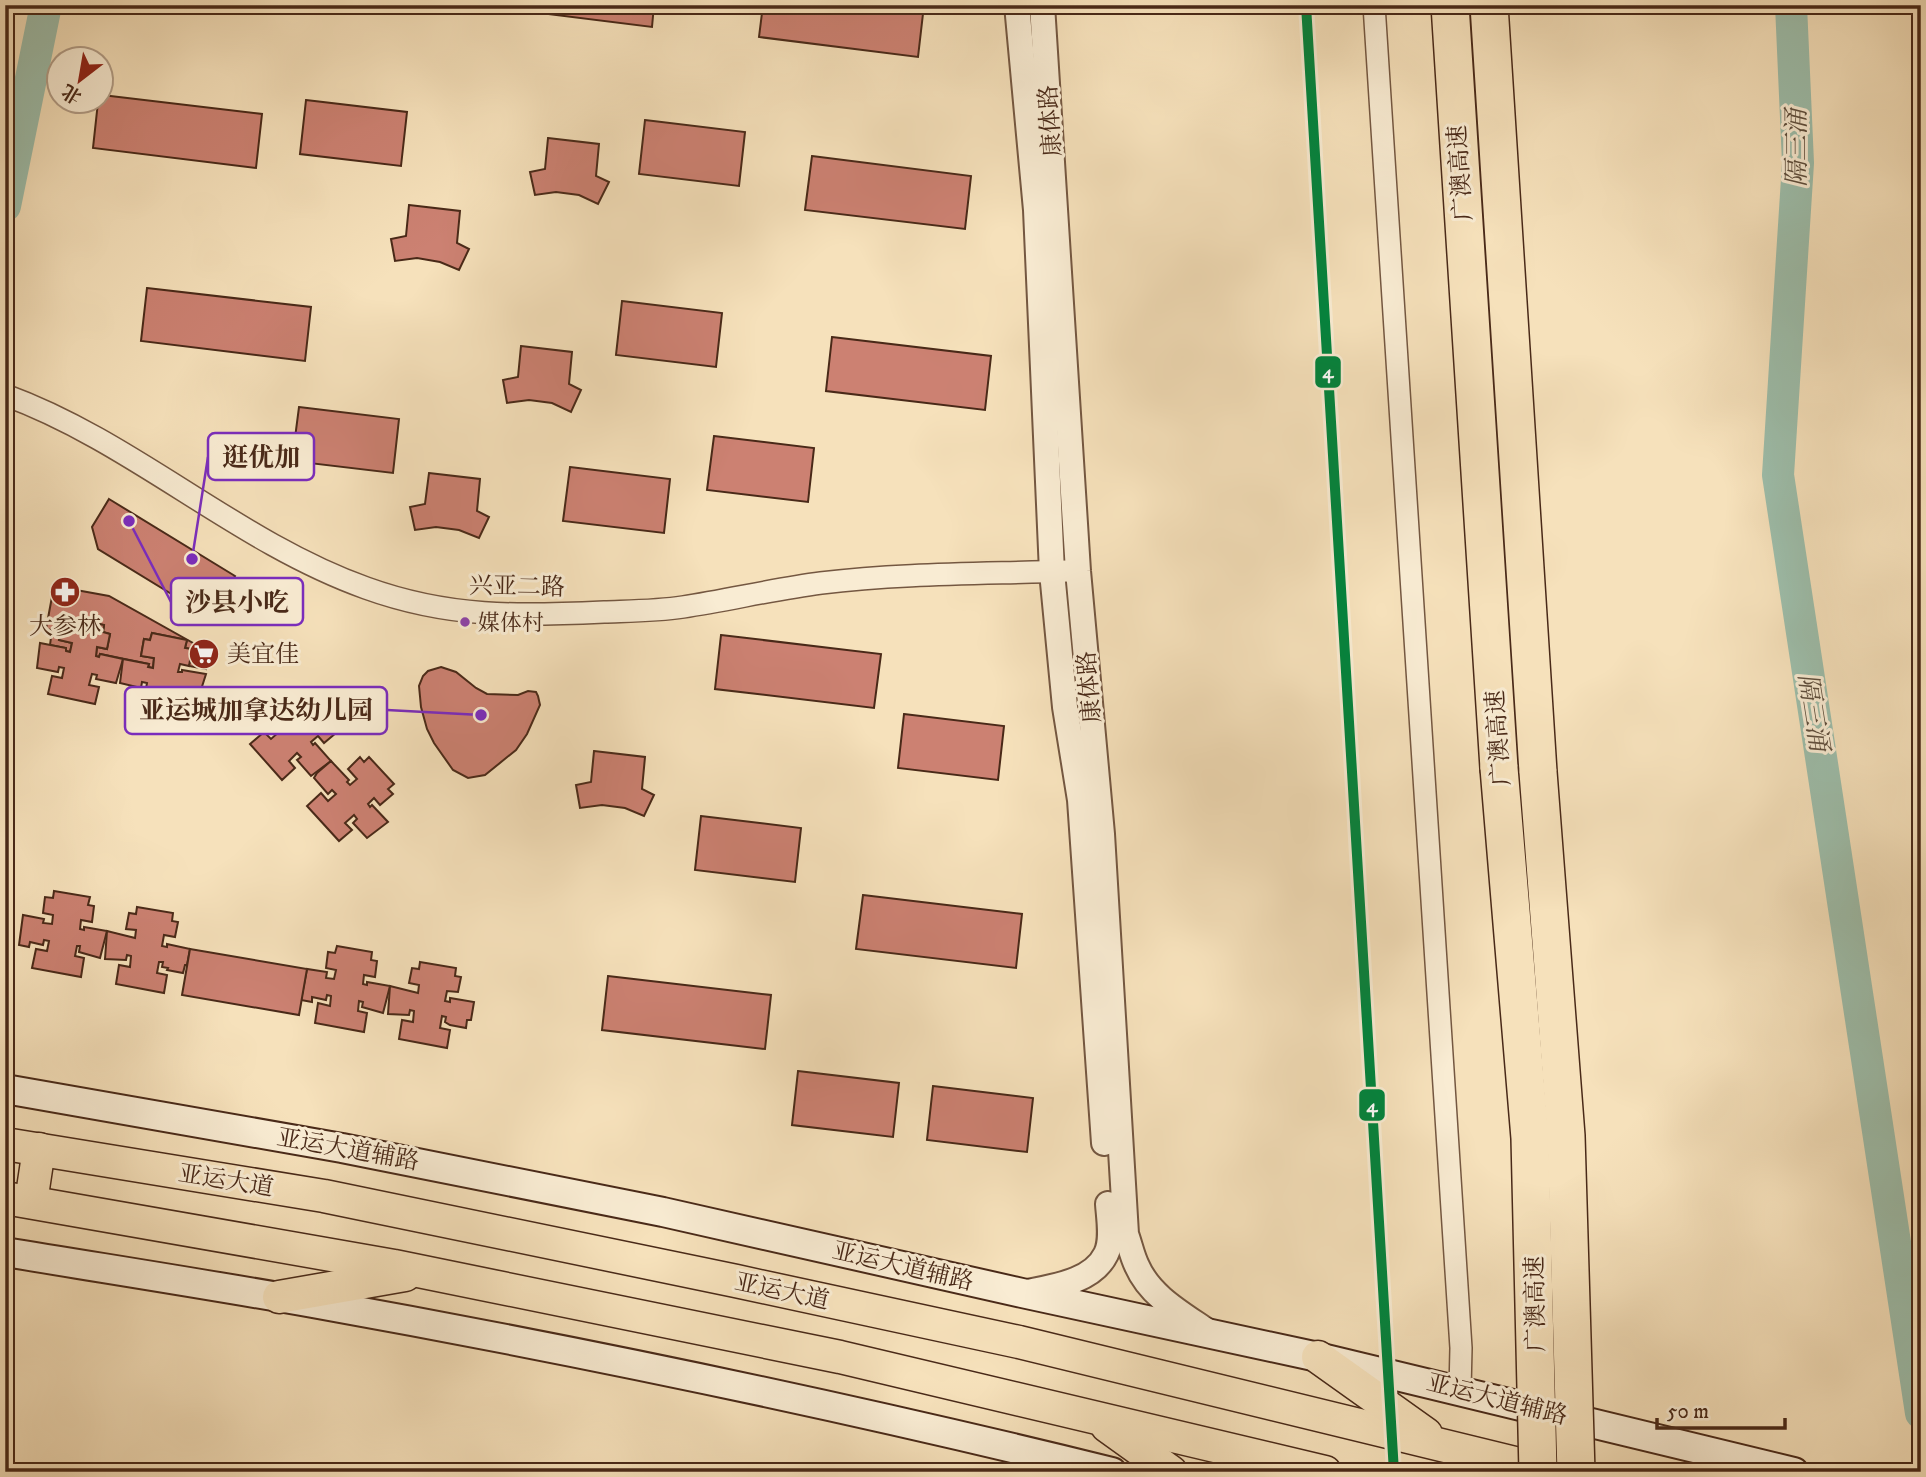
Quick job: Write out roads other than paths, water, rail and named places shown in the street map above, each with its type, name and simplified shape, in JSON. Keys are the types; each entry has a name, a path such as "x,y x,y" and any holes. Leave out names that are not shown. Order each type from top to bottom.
{"highway":[{"name":"广澳高速","path":"1450,5 1499,768 1531,1138 1538,1472"},
{"name":"广澳高速","path":"1489,5 1538,772 1566,1136 1576,1472"}],"main road":[{"name":"亚运大道辅路","path":"5,1089 470,1172 663,1212 1318,1357 1794,1472"},
{"name":"亚运大道","path":"5,1144 324,1196 709,1275 1019,1342 1552,1472"},
{"path":"39,1149 18,1200 425,1272 840,1357 1325,1472"},
{"path":"5,1252 279,1297 667,1372 908,1424 1112,1472"},
{"path":"279,1297 425,1272"},
{"path":"1318,1357 1441,1445"},
{"path":"1094,1417 1171,1472"}],"street":[{"path":"1009,5 1020,35"},
{"name":"康体路","path":"1017,5 1036,210 1052,572 1065,707 1080,800 1110,1232 1107,1253 1083,1276 1022,1293"},
{"name":"康体路","path":"1042,5 1078,571 1102,834 1126,1234 1136,1266 1146,1284 1170,1306 1210,1333"},
{"path":"1374,5 1461,1348 1460,1390"},
{"name":"兴亚二路","path":"7,395 68,424 162,476 270,544 316,567 365,588 440,609 473,614 538,615 679,608 821,583 940,573 1078,571"}],"waterway":[{"path":"5,206 46,5"},
{"name":"隔三涌","path":"1791,5 1798,163 1778,475 1921,1413"}],"place":[{"name":"沙县小吃","path":"129,521"},
{"name":"逛优加","path":"192,559"},
{"name":"大参林","path":"65,592"},
{"name":"媒体村","path":"465,622"},
{"name":"美宜佳","path":"204,654"},
{"name":"亚运城加拿达幼儿园","path":"481,715"}]}
